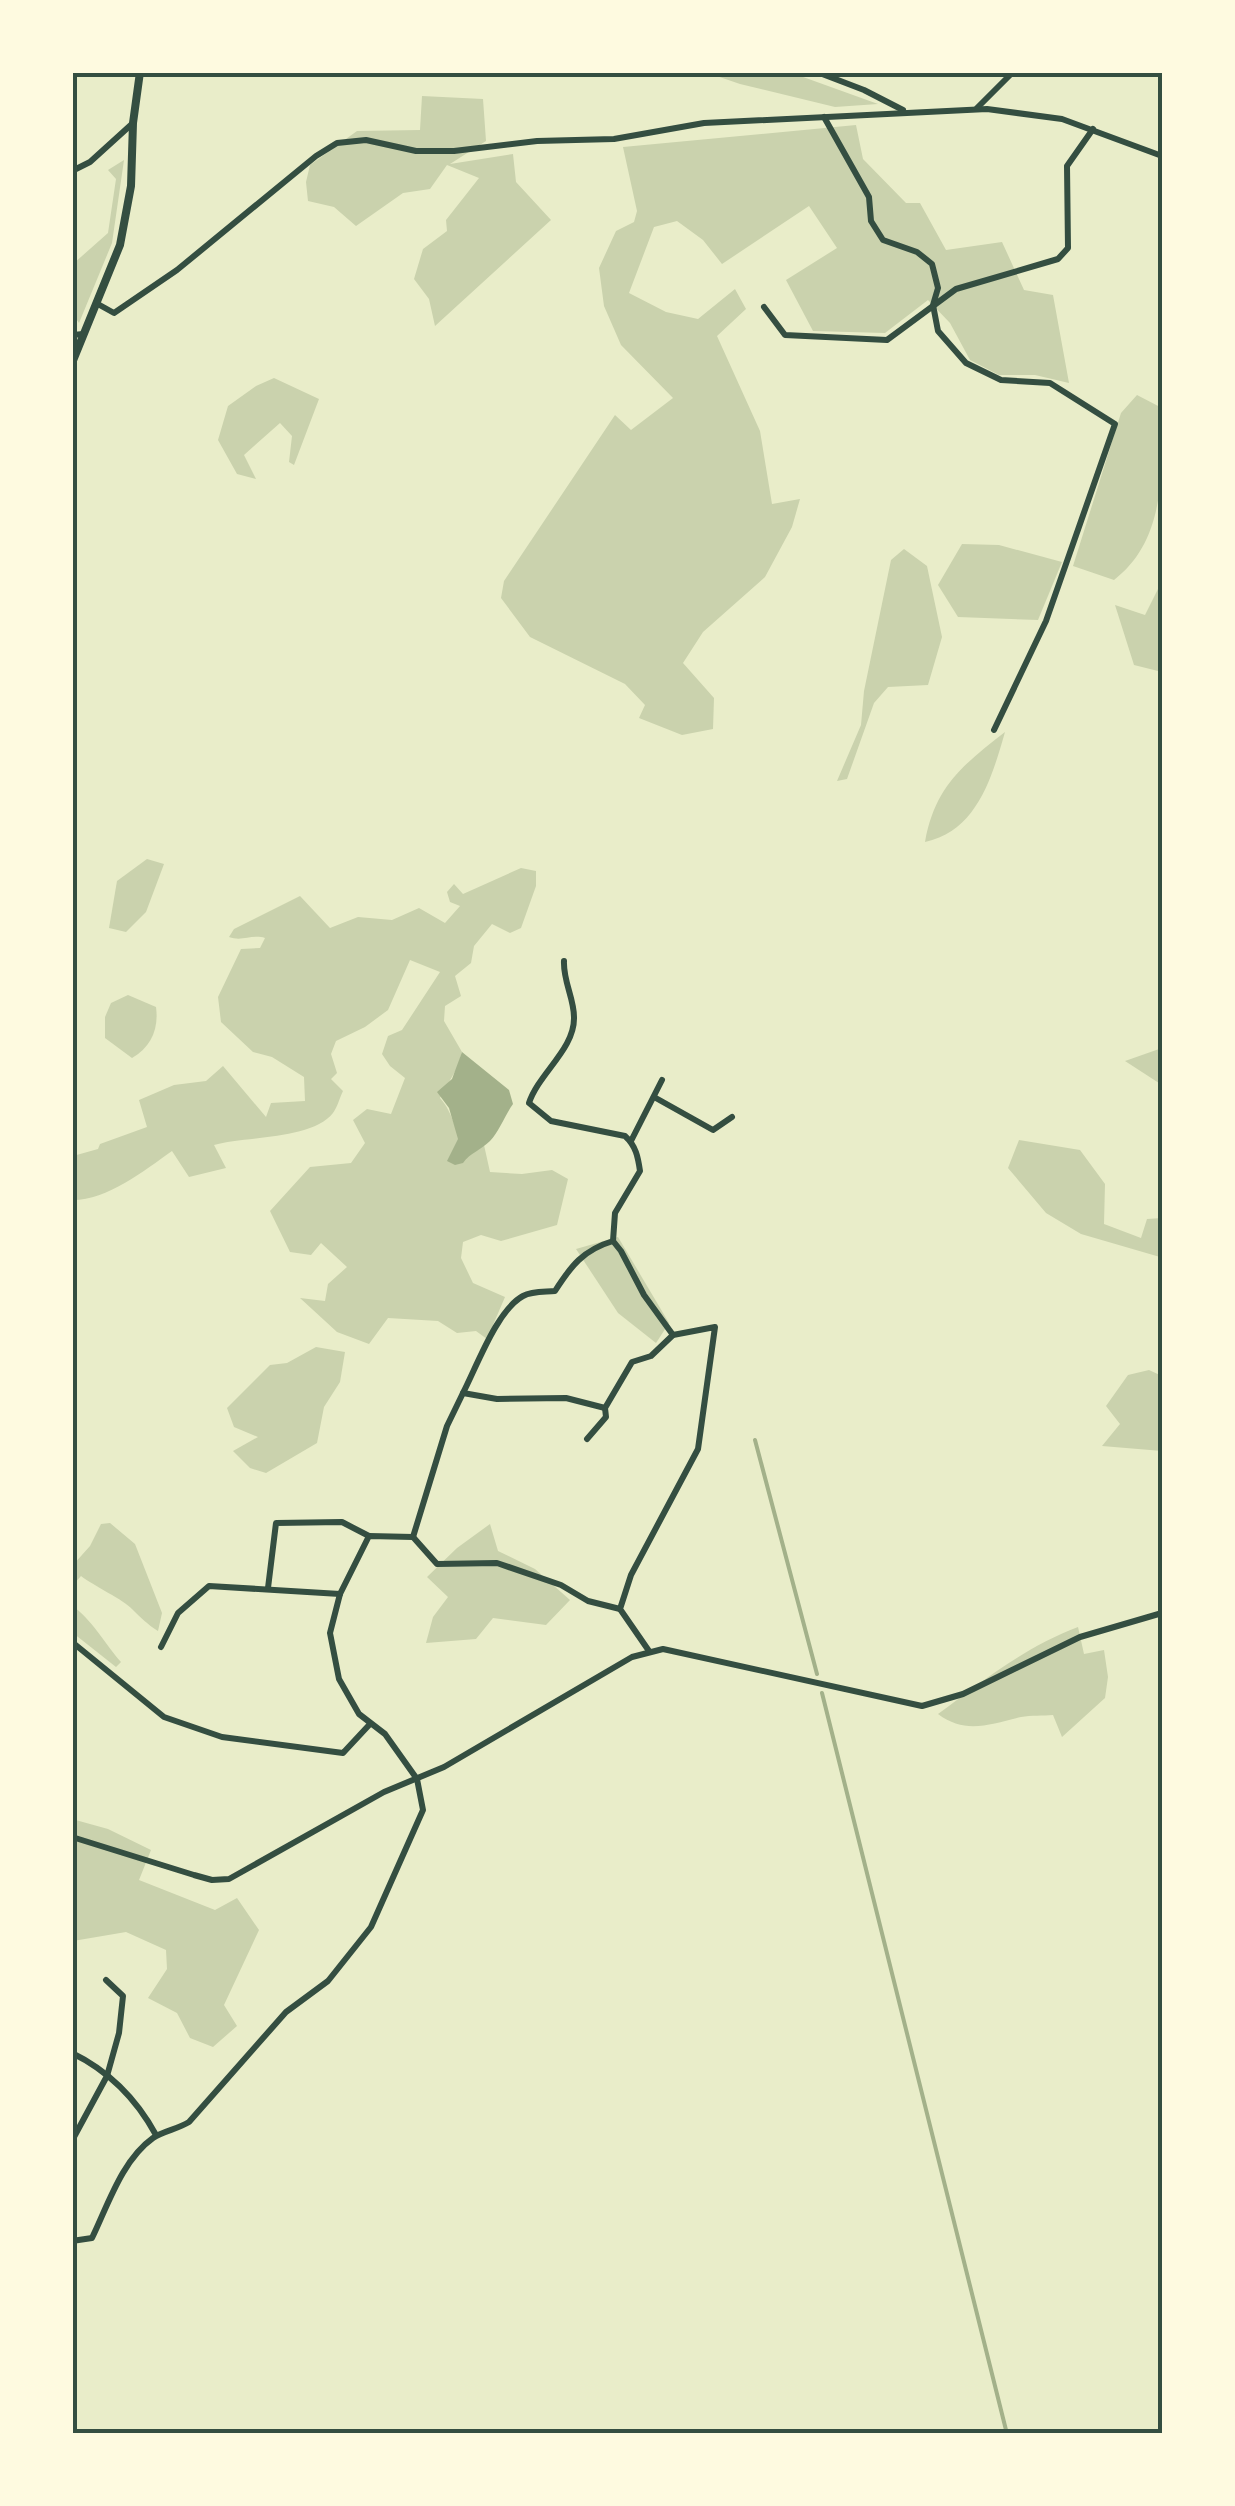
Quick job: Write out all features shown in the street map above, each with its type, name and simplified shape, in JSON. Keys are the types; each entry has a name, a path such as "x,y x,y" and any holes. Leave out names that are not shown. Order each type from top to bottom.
{"street":[{"path":"72,363 120,245 131,186 140,72"},
{"path":"817,72 907,112"},
{"path":"842,82 844,72"},
{"path":"976,109 1013,72"},
{"path":"96,302 114,313 176,270 337,143 366,140 416,151 454,151 537,140 614,139 704,124 976,109 1062,120 1159,154 1162,146"},
{"path":"824,117 869,197 871,222 882,240 918,252 932,264 938,288 933,305 938,331 966,363 1002,380 1050,383 1115,424 1046,621 994,730"},
{"path":"72,171 90,162 133,123"},
{"path":"764,308 785,336 887,340 956,289 1058,259 1068,248 1066,166 1093,129"},
{"path":"72,335 84,334"},
{"path":"564,961 563,974 574,1017 569,1039 529,1102 550,1121 626,1136 638,1152 640,1172 615,1212 613,1241 672,1335"},
{"path":"631,1141 662,1080"},
{"path":"654,1097 713,1130 732,1117"},
{"path":"413,1536 447,1426 504,1313 519,1298 555,1291 592,1247 613,1241"},
{"path":"587,1438 606,1417 605,1408 632,1362 651,1356 672,1335 715,1327 698,1448 631,1575 620,1609"},
{"path":"463,1393 497,1399 566,1398 605,1408"},
{"path":"268,1588 276,1524 342,1522 369,1536 413,1536 437,1564 497,1564 561,1585 588,1601 620,1609 650,1651"},
{"path":"72,2241 92,2238 132,2158 156,2135 170,2133 189,2122 286,2012 328,1981 372,1927 423,1810 417,1779 385,1734 359,1714 338,1679 330,1633 340,1594 369,1536"},
{"path":"161,1647 178,1613 209,1586 340,1594"},
{"path":"72,1836 194,1876 229,1879 384,1792 444,1767 632,1657 650,1651 663,1650 922,1706 962,1694 1080,1637 1162,1613"},
{"path":"72,1642 164,1718 222,1737 343,1753 370,1724"},
{"path":"74,2138 107,2076 119,2033 123,1996 106,1980"},
{"path":"72,2052 92,2063 139,2104 156,2135"}],"shaded area":[{"path":"708,73 792,73 878,104 835,107"},
{"path":"422,96 483,99 486,141 450,164 513,154 516,182 551,220 435,326 429,299 414,279 423,249 447,231 446,220 479,178 447,165 430,189 403,193 356,226 334,207 308,201 306,182 310,165 357,131 420,130"},
{"path":"856,125 863,159 906,203 920,203 946,250 1002,242 1024,290 1053,295 1069,383 1035,375 999,375 970,360 950,323 928,300 885,333 813,331 786,280 837,248 809,206 722,264 703,240 677,221 654,227 629,293 666,312 698,319 735,289 746,309 717,336 760,431 772,504 800,499 792,527 765,577 703,632 683,663 714,698 713,729 682,735 639,718 645,705 625,684 530,637 501,598 504,581 615,415 631,430 673,398 621,345 604,306 599,268 616,231 634,222 637,211 623,147"},
{"path":"124,160 112,243 79,323 73,314 73,264 108,233 116,179 108,170"},
{"path":"274,378 319,399 294,465 289,462 292,436 280,423 244,455 256,479 237,474 218,440 228,406"},
{"path":"1137,395 1162,408 1161,478 1158,502 1144,544 1114,580 1073,566 1121,413"},
{"path":"962,544 999,545 1062,562 1038,620 958,617 938,585"},
{"path":"904,549 927,566 942,637 928,685 888,687 874,703 847,779 837,781 861,725 864,691 891,560"},
{"path":"1162,581 1162,672 1134,665 1115,605 1145,615"},
{"path":"1005,732 988,784 970,814 943,836 925,842 936,806 953,778"},
{"path":"147,859 164,864 146,912 126,932 109,928 117,881"},
{"path":"521,868 536,871 536,886 521,928 510,933 492,924 474,946 471,963 455,976 461,996 445,1006 444,1021 462,1052 440,1098 469,1154 484,1145 490,1172 522,1174 552,1170 568,1179 557,1225 501,1241 481,1235 463,1242 461,1258 473,1283 505,1297 487,1339 476,1331 457,1333 438,1321 388,1318 369,1344 337,1332 300,1298 325,1301 328,1284 347,1267 321,1243 311,1255 290,1252 270,1211 310,1167 351,1163 365,1143 353,1120 367,1109 391,1114 405,1078 382,1054 388,1036 402,1030 440,972 410,960 388,1010 336,1041 331,1054 337,1073 331,1079 343,1091 334,1111 323,1122 294,1133 214,1145 226,1168 189,1177 172,1151 112,1190 73,1200 73,1156 147,1127 139,1100 174,1085 206,1081 223,1066 266,1117 271,1103 305,1101 304,1077 272,1057 253,1052 221,1022 218,997 241,949 260,948 265,938 229,937 234,929 300,896 330,928 358,917 392,920 419,908 445,923 460,906 450,902 447,892 454,884 463,894"},
{"path":"128,995 156,1007 157,1015 149,1043 132,1058 105,1038 105,1017 111,1003"},
{"path":"1162,1048 1162,1085 1125,1061"},
{"path":"462,1052 509,1090 513,1104 490,1141 455,1165 447,1161 458,1139 449,1108 437,1092 452,1079"},
{"path":"1019,1140 1080,1150 1105,1184 1104,1224 1141,1238 1147,1219 1162,1218 1162,1265 1160,1257 1081,1234 1046,1213 1008,1168"},
{"path":"618,1237 669,1323 656,1343 618,1313 576,1249"},
{"path":"316,1347 345,1352 340,1382 324,1407 317,1443 266,1473 250,1468 233,1451 258,1437 234,1427 227,1408 270,1365 287,1363"},
{"path":"1149,1370 1162,1376 1162,1451 1102,1446 1120,1424 1106,1406 1128,1375"},
{"path":"110,1523 135,1544 162,1613 158,1631 128,1605 81,1576 73,1585 73,1565 90,1546 101,1524"},
{"path":"490,1524 498,1551 535,1569 570,1600 546,1625 493,1618 476,1639 426,1643 433,1617 448,1597 427,1577"},
{"path":"72,1606 121,1662 116,1667 73,1633"},
{"path":"1078,1627 1084,1654 1104,1650 1108,1677 1105,1698 1062,1737 1053,1715 968,1726 938,1714 1022,1655"},
{"path":"72,1819 108,1829 151,1850 139,1880 215,1910 237,1898 259,1930 224,2005 237,2026 213,2047 190,2038 177,2013 148,1998 167,1969 166,1950 126,1932 73,1941"}],"waterway":[{"path":"755,1440 817,1674"},
{"path":"822,1693 1007,2434"}]}
